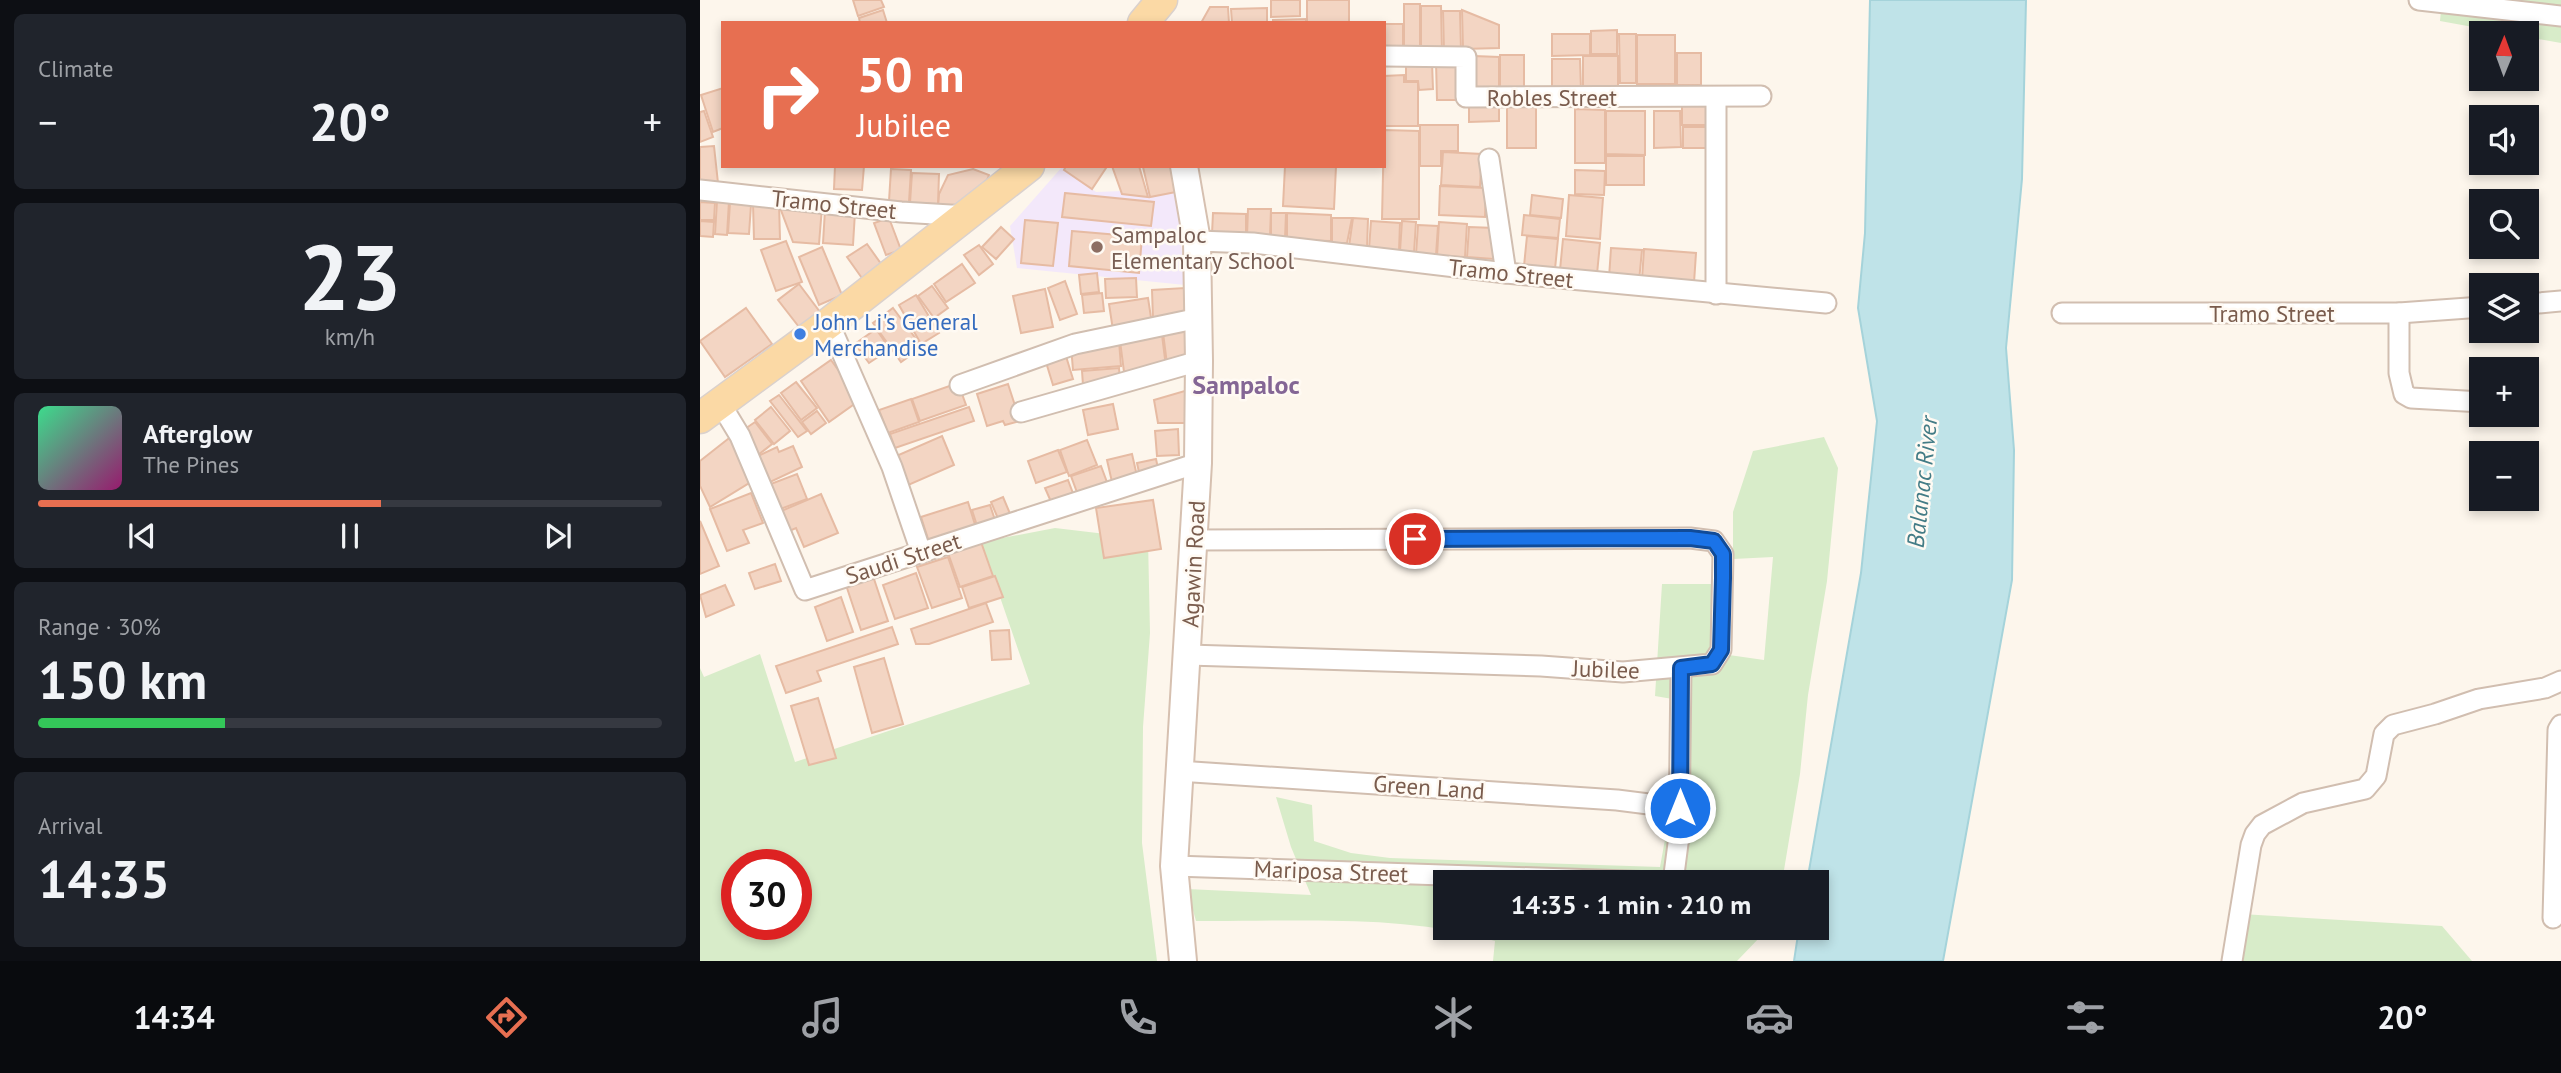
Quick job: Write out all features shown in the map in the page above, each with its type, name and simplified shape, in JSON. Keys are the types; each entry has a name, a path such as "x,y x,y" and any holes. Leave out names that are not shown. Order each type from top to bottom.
{"main road":[{"path":"710,410 829,323 1027,168"}],"street":[{"path":"2419,0 2561,16"},
{"name":"Robles Street","path":"1386,57 1466,57 1466,97 1761,96"},
{"path":"1716,97 1716,294"},
{"path":"1489,159 1506,273"},
{"name":"Agawin Road","path":"1183,961 1174,866 1198,463 1199,361 1197,241 1184,168"},
{"name":"Tramo Street","path":"700,190 901,212 968,216"},
{"name":"Tramo Street","path":"1197,241 1253,243 1506,273 1826,303"},
{"path":"2539,303 2561,301"},
{"name":"Tramo Street","path":"2062,313 2399,313 2469,308"},
{"path":"2399,313 2399,373 2404,394 2411,398 2469,401"},
{"path":"960,385 1074,344 1199,318"},
{"path":"829,323 892,467 921,552"},
{"path":"1021,412 1199,361"},
{"name":"Saudi Street","path":"710,410 740,436 805,590 1198,463"},
{"name":"Jubilee","path":"1188,655 1541,666 1623,673 1712,664 1721,650 1723,554 1714,541 1690,538 1194,540"},
{"path":"1674,870 1680,808 1681,668"},
{"path":"2232,961 2251,845 2262,825 2303,803 2365,789 2376,776 2384,734 2393,725 2479,699 2545,688 2561,681"},
{"path":"2553,918 2558,730 2561,725"},
{"name":"Green Land","path":"1178,771 1616,800 1680,808"},
{"name":"Mariposa Street","path":"1174,866 1433,875"}],"shaded area":[{"name":"Sampaloc Elementary School","path":"1061,168 1096,192 1176,189 1185,285 1017,268 1010,226"}],"green space":[{"path":"2442,0 2561,0 2561,43 2539,39 2539,21 2469,21 2469,26 2440,21"},
{"path":"1824,437 1838,468 1827,581 1784,870 1433,870 1433,928 1347,921 1196,921 1187,889 1311,895 1291,847 1276,797 1312,805 1314,841 1351,853 1390,858 1660,867 1690,702 1655,696 1662,584 1711,584 1729,655 1764,660 1773,557 1733,559 1733,512 1753,451"},
{"path":"1055,528 1148,539 1150,633 1143,727 1142,843 1157,961 700,961 700,668 704,677 760,654 795,762 1030,684 981,542"},
{"path":"2241,914 2442,926 2472,961 2232,961"},
{"path":"1491,940 1757,940 1737,961 1493,961 1495,941"}],"water":[{"name":"Balanac River","path":"1870,0 2026,0 2022,179 2006,348 2014,450 2012,580 1943,961 1794,961 1797,940 1829,940 1829,870 1809,870 1861,573 1877,421 1858,308 1865,233"}],"building":[{"path":"853,0 881,0 884,7 858,16"},
{"path":"1271,0 1300,0 1300,16 1271,17"},
{"path":"1307,0 1349,0 1349,21 1307,21"},
{"path":"1404,4 1420,4 1420,51 1404,51"},
{"path":"1421,6 1441,6 1442,51 1421,51"},
{"path":"1210,7 1228,7 1229,21 1202,21"},
{"path":"1267,8 1267,21 1232,21 1231,9"},
{"path":"883,10 886,21 860,21 859,18"},
{"path":"1462,10 1499,25 1499,48 1463,49"},
{"path":"1443,11 1460,11 1461,51 1444,51"},
{"path":"1306,19 1306,21 1273,21"},
{"path":"1386,24 1403,24 1403,50 1386,50"},
{"path":"1617,30 1617,54 1591,54 1591,31"},
{"path":"1552,34 1590,34 1590,55 1552,56"},
{"path":"1619,34 1636,34 1636,83 1620,83"},
{"path":"1637,35 1675,35 1675,84 1637,84"},
{"path":"1677,53 1701,53 1701,85 1677,85"},
{"path":"1500,55 1524,55 1524,91 1500,91"},
{"path":"1474,56 1499,57 1499,91 1474,91"},
{"path":"1583,56 1618,56 1618,90 1583,91"},
{"path":"1552,59 1580,59 1581,90 1552,90"},
{"path":"1406,62 1432,62 1433,89 1419,90 1418,81 1406,81"},
{"path":"1436,62 1463,62 1463,100 1437,100"},
{"path":"1404,75 1404,82 1418,82 1418,126 1386,126 1386,76"},
{"path":"721,89 721,129 713,132 701,95"},
{"path":"1469,101 1499,101 1499,121 1469,122"},
{"path":"1682,102 1711,102 1711,125 1682,125"},
{"path":"1507,103 1536,103 1536,148 1507,148"},
{"path":"1575,109 1605,110 1605,163 1575,163"},
{"path":"704,111 713,137 700,142 700,112"},
{"path":"1606,111 1645,111 1645,155 1606,154"},
{"path":"1654,111 1680,111 1681,147 1654,148"},
{"path":"1420,125 1458,125 1458,151 1441,151 1441,166 1420,166"},
{"path":"1683,127 1712,127 1712,148 1683,148"},
{"path":"1386,130 1419,131 1419,219 1382,219"},
{"path":"714,146 718,183 700,181 700,147"},
{"path":"1443,152 1482,154 1480,187 1441,185"},
{"path":"1606,156 1644,156 1644,185 1606,185"},
{"path":"835,168 864,168 862,190 834,189"},
{"path":"1065,168 1106,168 1092,189 1064,170"},
{"path":"1113,168 1140,168 1148,197 1122,194"},
{"path":"1143,168 1171,168 1176,192 1150,197"},
{"path":"1285,168 1336,168 1334,209 1283,206"},
{"path":"891,169 911,170 909,202 889,201"},
{"path":"973,169 989,175 985,185 954,209 938,206 939,194 948,175"},
{"path":"1575,170 1605,171 1604,195 1575,194"},
{"path":"912,173 939,174 938,204 910,203"},
{"path":"1440,186 1486,188 1485,217 1439,215"},
{"path":"1065,193 1154,202 1151,226 1062,217"},
{"path":"1532,195 1563,199 1561,218 1530,215"},
{"path":"1569,195 1603,198 1600,239 1566,236"},
{"path":"717,201 729,201 727,235 715,234"},
{"path":"700,202 715,203 714,220 700,220"},
{"path":"730,203 751,205 749,234 728,233"},
{"path":"779,203 780,239 754,239 753,204"},
{"path":"779,205 822,207 819,244 793,242"},
{"path":"1248,209 1271,209 1270,237 1247,236"},
{"path":"825,210 855,212 853,245 823,243"},
{"path":"1213,213 1246,214 1246,235 1212,234"},
{"path":"1271,213 1286,213 1285,239 1271,239"},
{"path":"1287,213 1331,215 1331,241 1287,240"},
{"path":"1524,215 1560,219 1558,238 1522,235"},
{"path":"889,218 901,250 886,255 874,223"},
{"path":"1332,218 1352,218 1347,243 1332,243"},
{"path":"1353,218 1368,219 1367,249 1349,246"},
{"path":"1025,220 1058,223 1053,266 1021,263"},
{"path":"700,221 714,222 713,237 700,236"},
{"path":"1371,221 1400,223 1399,251 1369,249"},
{"path":"1402,221 1416,222 1414,253 1400,251"},
{"path":"1439,222 1467,224 1465,257 1437,256"},
{"path":"1418,225 1438,226 1436,255 1416,254"},
{"path":"1001,227 1014,239 996,259 982,247"},
{"path":"1469,227 1495,228 1494,259 1467,257"},
{"path":"1072,231 1142,237 1139,273 1069,266"},
{"path":"1527,236 1558,239 1555,269 1524,266"},
{"path":"1563,239 1600,243 1597,274 1560,270"},
{"path":"786,241 802,282 776,291 761,250"},
{"path":"867,244 884,268 864,281 847,257"},
{"path":"979,245 993,264 979,275 964,255"},
{"path":"822,247 842,295 819,305 799,257"},
{"path":"1611,248 1642,250 1639,281 1609,278"},
{"path":"1644,249 1696,253 1694,283 1642,279"},
{"path":"962,264 975,283 946,302 934,284"},
{"path":"1097,273 1099,292 1081,294 1079,275"},
{"path":"1136,278 1137,297 1106,298 1105,279"},
{"path":"1065,281 1077,314 1060,320 1048,288"},
{"path":"799,284 820,312 799,327 778,300"},
{"path":"932,286 948,308 934,318 918,296"},
{"path":"1185,288 1187,317 1153,319 1152,290"},
{"path":"1045,289 1053,327 1021,333 1013,296"},
{"path":"1102,293 1104,311 1084,313 1082,295"},
{"path":"916,295 939,333 921,344 899,305"},
{"path":"1148,298 1152,324 1113,330 1109,304"},
{"path":"746,308 772,344 725,377 700,341"},
{"path":"893,308 922,347 901,362 873,323"},
{"path":"876,329 890,349 869,363 855,344"},
{"path":"1194,329 1197,360 1167,364 1163,333"},
{"path":"1162,335 1166,367 1124,372 1120,341"},
{"path":"1119,341 1121,366 1073,370 1071,346"},
{"path":"1065,353 1073,379 1053,385 1045,359"},
{"path":"831,360 860,400 829,422 801,381"},
{"path":"1119,368 1120,382 1083,385 1082,371"},
{"path":"796,382 817,408 801,420 781,393"},
{"path":"958,383 966,405 920,421 912,399"},
{"path":"1008,384 1020,421 1005,425 1003,421 987,426 977,394"},
{"path":"1188,390 1188,423 1158,423 1154,400"},
{"path":"779,395 807,431 798,437 770,401"},
{"path":"911,399 919,422 888,433 879,410"},
{"path":"1113,404 1118,429 1088,435 1083,410"},
{"path":"771,407 790,431 774,444 755,420"},
{"path":"969,407 974,421 895,448 890,434"},
{"path":"817,411 826,423 811,434 802,422"},
{"path":"755,422 772,444 758,455 742,431"},
{"path":"1178,429 1179,455 1157,456 1155,431"},
{"path":"733,435 754,480 710,507 700,486 700,461"},
{"path":"942,436 954,465 906,486 894,457"},
{"path":"1087,440 1097,465 1069,476 1060,450"},
{"path":"793,446 802,467 768,483 756,457 777,447 779,452"},
{"path":"1058,450 1067,472 1036,483 1028,461"},
{"path":"1132,454 1137,476 1112,482 1107,460"},
{"path":"1156,459 1159,473 1140,477 1137,463"},
{"path":"1101,466 1108,485 1078,495 1071,476"},
{"path":"797,474 807,499 778,510 768,485"},
{"path":"1068,480 1074,496 1052,504 1045,488"},
{"path":"751,493 763,523 743,530 749,543 727,551 710,509"},
{"path":"821,494 838,533 804,547 796,528 787,532 779,512"},
{"path":"1003,497 1011,516 999,521 991,502"},
{"path":"1153,500 1161,549 1104,558 1096,508"},
{"path":"968,502 977,531 930,545 921,517"},
{"path":"990,505 997,526 979,532 972,510"},
{"path":"700,521 719,566 700,574"},
{"path":"981,542 993,576 960,587 948,553"},
{"path":"948,557 962,598 932,608 917,567"},
{"path":"775,564 781,581 755,589 749,573"},
{"path":"916,573 928,608 895,619 883,585"},
{"path":"873,576 888,621 861,630 846,585"},
{"path":"995,576 1003,597 969,608 962,587"},
{"path":"725,585 734,605 706,617 700,595"},
{"path":"841,597 853,632 827,641 815,607"},
{"path":"986,603 993,622 929,644 916,644 911,629"},
{"path":"892,627 898,644 817,671 821,681 786,693 776,666"},
{"path":"1009,630 1011,659 992,660 990,631"},
{"path":"884,658 903,724 872,733 854,667"},
{"path":"818,698 836,758 809,765 791,706"}],"place":[{"name":"Sampaloc Elementary School","path":"1097,247"},
{"name":"John Li's General Merchandise","path":"800,334"}],"district":[{"name":"Sampaloc","path":"1246,384"}],"route":[{"path":"1415,539 1690,538 1714,541 1723,554 1721,650 1712,664 1681,668 1680,808"}]}
